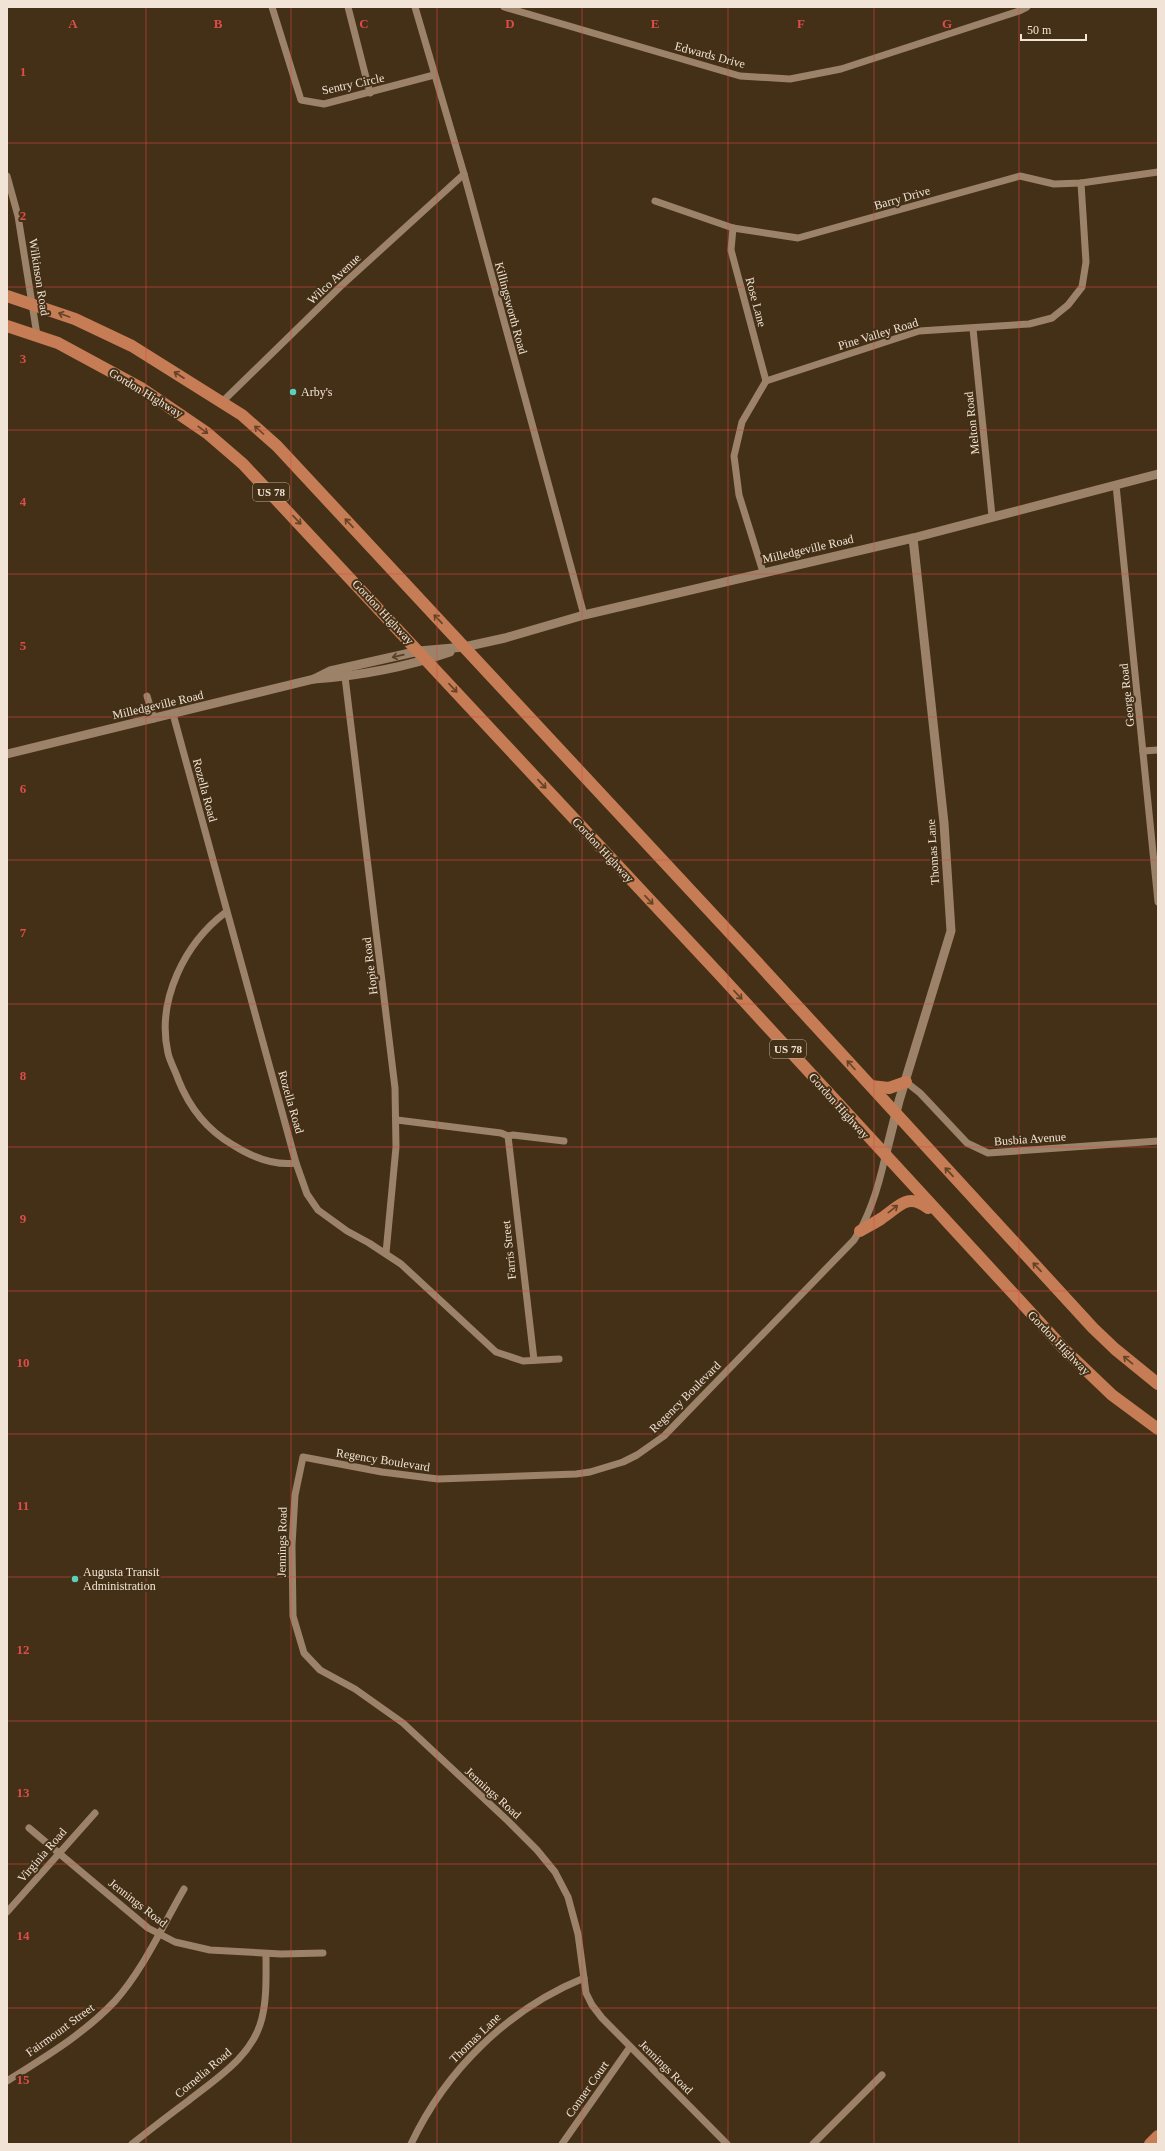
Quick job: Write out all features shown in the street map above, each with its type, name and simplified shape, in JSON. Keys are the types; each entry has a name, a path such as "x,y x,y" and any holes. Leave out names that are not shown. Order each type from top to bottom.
{"highway":[{"name":"US 78","path":"7,296 75,319 132,346 242,415 277,446 871,1086 1093,1328 1115,1349 1158,1384"},
{"name":"Gordon Highway","path":"7,326 58,343 141,388 207,433 265,486 794,1056 885,1157 1089,1374 1118,1400 1158,1429"},
{"path":"871,1086 889,1088 906,1082"},
{"path":"860,1231 884,1217 892,1209 906,1202 921,1202 938,1214"},
{"path":"1150,2144 1158,2136"}],"street":[{"name":"Sentry Circle","path":"272,7 302,100 324,104 434,75"},
{"path":"348,7 370,93"},
{"name":"Killingsworth Road","path":"415,7 464,174 584,615"},
{"name":"Edwards Drive","path":"504,7 740,76 790,78 841,69 1019,11 1027,7"},
{"name":"Barry Drive","path":"655,201 733,228 798,238 1020,176 1054,184 1081,183 1158,172"},
{"name":"Wilco Avenue","path":"221,403 341,286 464,174"},
{"name":"Wilkinson Road","path":"7,176 18,216 37,335"},
{"name":"Pine Valley Road","path":"766,381 919,331 973,329 1030,324 1052,318 1068,305 1082,287 1086,262 1081,183"},
{"name":"Rose Lane","path":"733,228 731,250 766,381"},
{"name":"Melton Road","path":"973,329 992,516"},
{"path":"763,572 739,495 734,456 742,422 766,381"},
{"name":"Milledgeville Road","path":"314,680 330,671 423,655 506,638 584,615 913,538 992,516 1158,474"},
{"name":"George Road","path":"1116,485 1144,751 1158,902"},
{"name":"Thomas Lane","path":"885,1157 896,1114 951,931 944,823 913,538"},
{"name":"Milledgeville Road","path":"7,754 314,680 345,677 423,655"},
{"name":"Hopie Road","path":"345,677 395,1088 397,1120 396,1147 386,1253"},
{"path":"147,696 154,718"},
{"name":"Rozella Road","path":"173,714 296,1163 308,1194 318,1210 347,1231 386,1253 401,1264 496,1352 513,1359 559,1359"},
{"path":"1144,751 1158,750"},
{"path":"226,912 210,925 199,938 178,972 168,1008 165,1028 168,1054 186,1097 208,1127 224,1140 250,1155 276,1162 296,1163"},
{"name":"Busbia Avenue","path":"906,1082 920,1093 967,1143 988,1153 1158,1141"},
{"path":"397,1120 501,1133 508,1136 513,1135 564,1141"},
{"name":"Farris Street","path":"508,1136 534,1360"},
{"name":"Regency Boulevard","path":"303,1457 382,1472 438,1479 576,1474 602,1469 623,1462 637,1455 664,1436 854,1240 860,1231 879,1184 885,1157"},
{"name":"Jennings Road","path":"303,1457 295,1495 292,1545 293,1616 304,1652 308,1659 320,1670 354,1689 403,1723 537,1850 561,1880 568,1897 578,1934 586,1993 592,2005 630,2047 727,2144"},
{"name":"Virginia Road","path":"7,1912 94,1813"},
{"name":"Jennings Road","path":"29,1828 158,1935 175,1942 210,1950 266,1954 323,1953"},
{"name":"Fairmount Street","path":"7,2081 62,2046 104,2012 116,2000 136,1972 184,1890"},
{"name":"Cornelia Road","path":"132,2144 226,2071 250,2044 258,2030 265,2003 266,1954"},
{"name":"Thomas Lane","path":"411,2144 434,2101 473,2053 521,2012 563,1987 584,1978"},
{"name":"Conner Court","path":"562,2144 630,2047"},
{"path":"813,2144 882,2075"}],"place":[{"name":"Arby's","path":"293,392"},
{"name":"Augusta Transit Administration","path":"75,1579"}]}
